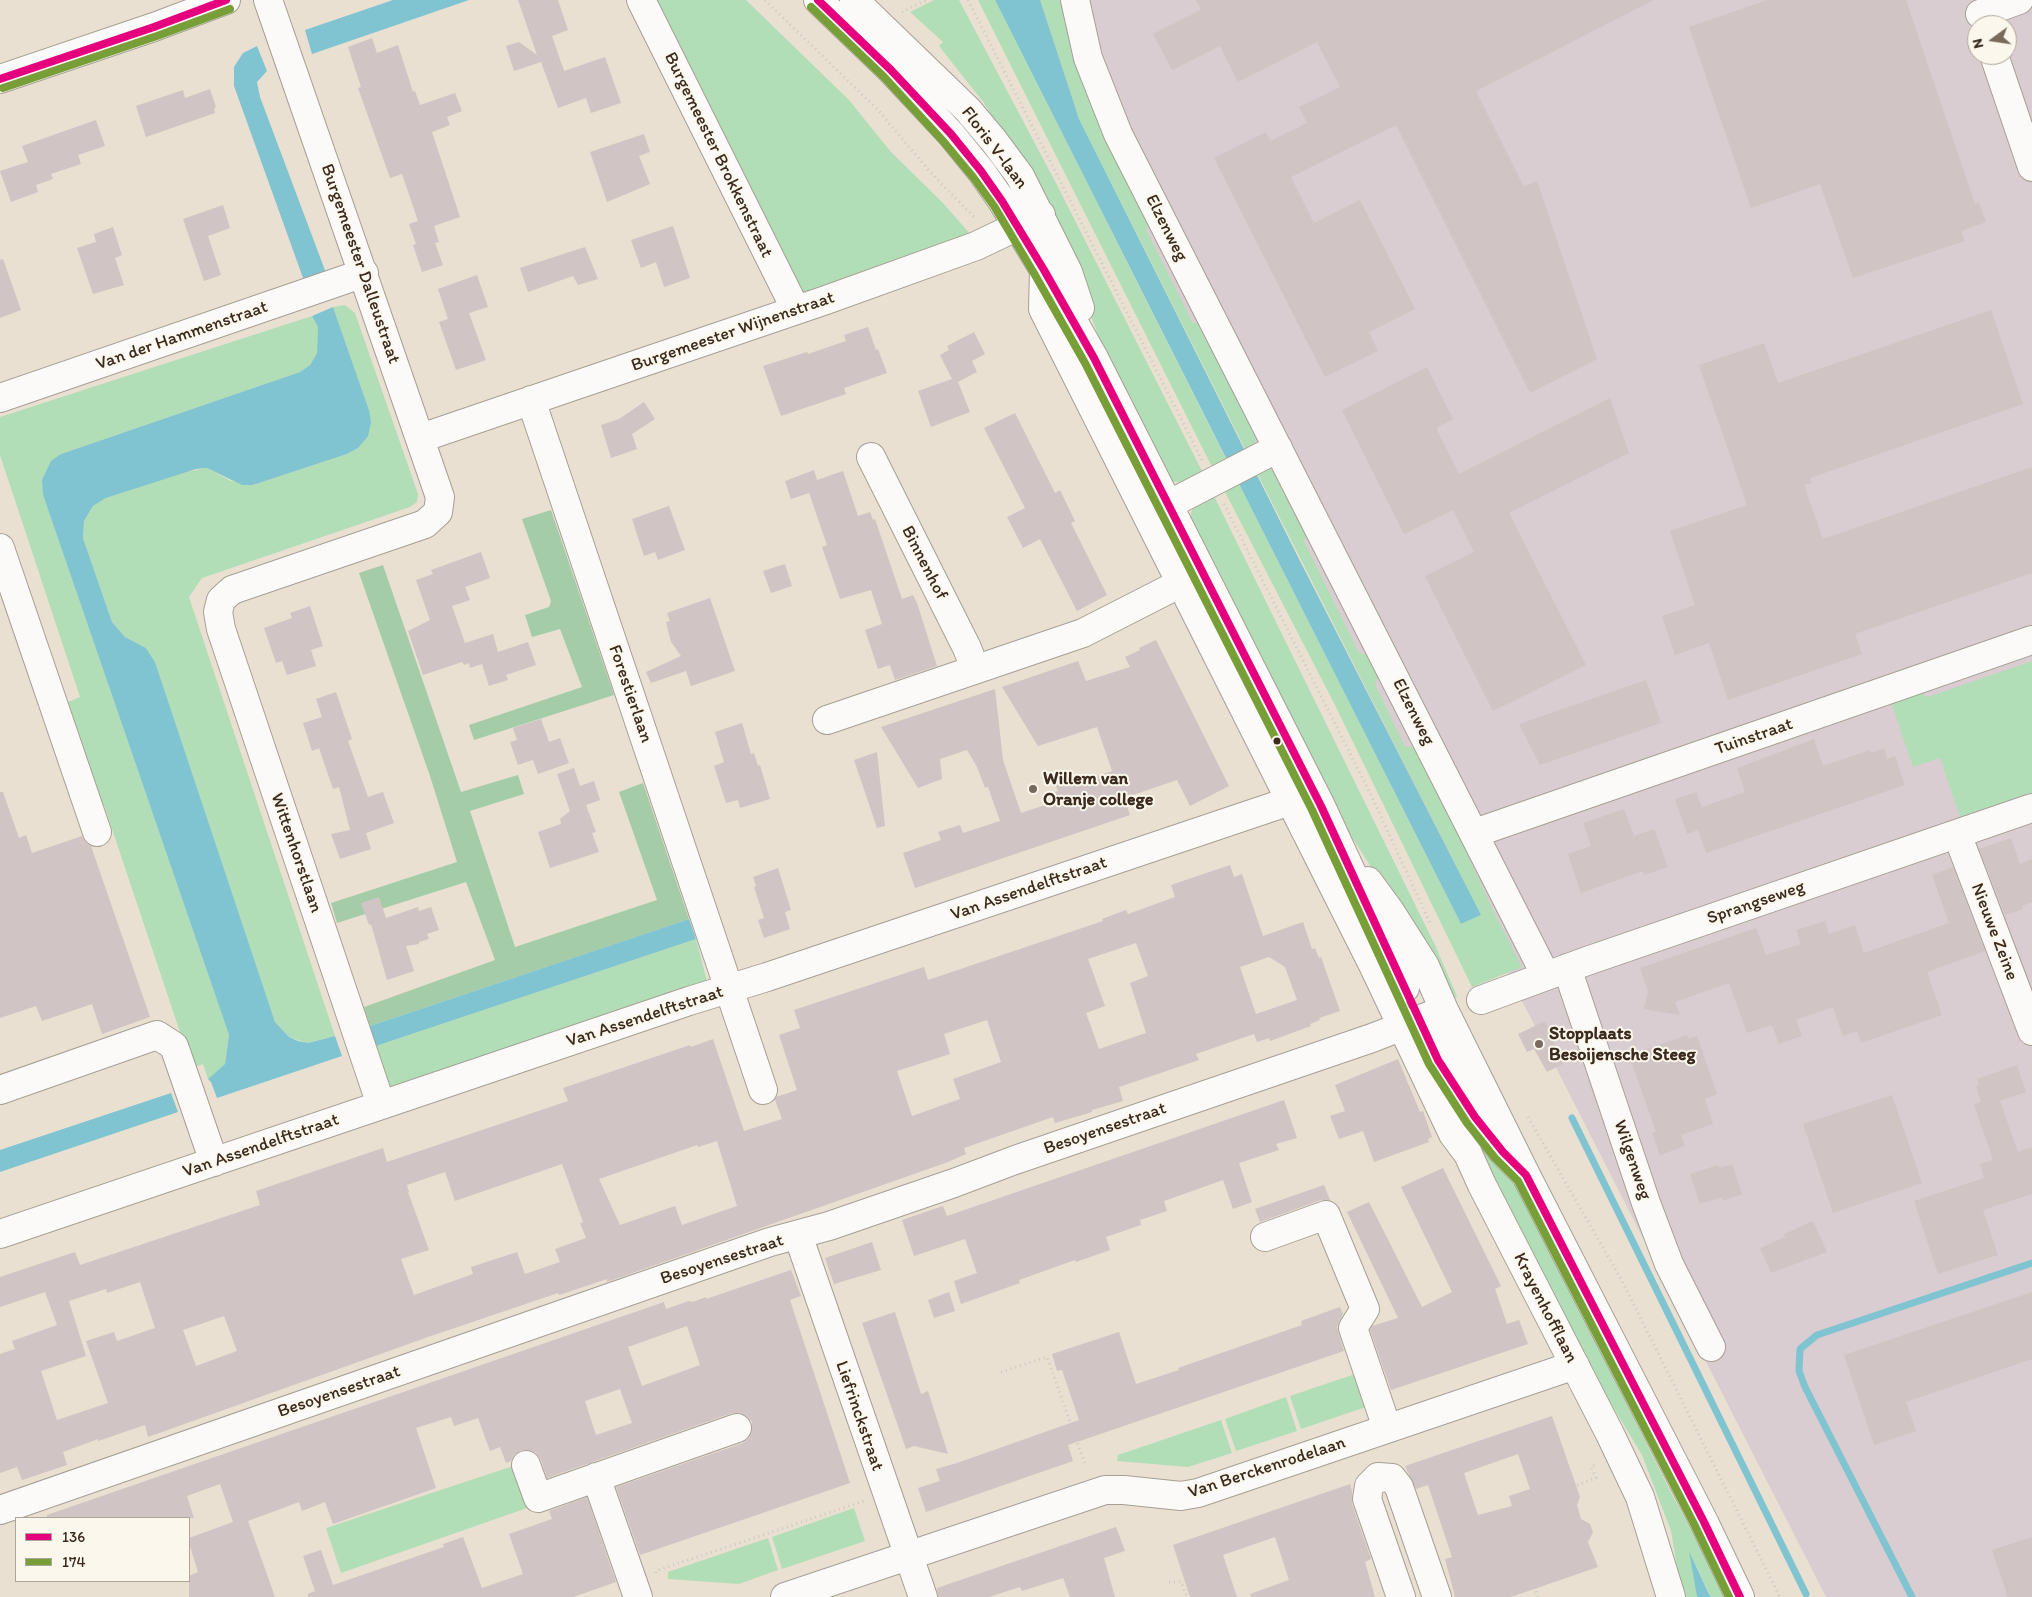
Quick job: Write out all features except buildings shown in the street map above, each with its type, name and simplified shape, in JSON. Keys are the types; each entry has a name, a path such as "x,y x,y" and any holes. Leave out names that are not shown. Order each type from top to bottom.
{"street":[{"path":"0,79 154,27 225,0"},
{"name":"Burgemeester Dalleustraat","path":"221,600 232,590 425,524 438,512 440,497 268,0"},
{"name":"Burgemeester Brokkenstraat","path":"641,0 796,310"},
{"name":"Floris V-laan","path":"818,0 891,70 1029,221 1068,272 1094,358"},
{"name":"Floris V-laan","path":"854,0 968,110 1020,176 1029,221 1044,270 1094,358 1337,840 1410,1023"},
{"name":"Elzenweg","path":"1075,0 1088,58 1118,134 1266,454 1475,833 1557,972"},
{"path":"1980,13 2019,0"},
{"path":"1997,65 2032,167"},
{"name":"Burgemeester Wijnenstraat","path":"421,438 796,310 990,240 1029,221"},
{"path":"1044,270 1043,309 1290,801 1410,1023 1438,1060 1475,1118 1526,1176"},
{"name":"Van der Hammenstraat","path":"0,398 364,273"},
{"name":"Forestierlaan","path":"531,400 763,1090"},
{"path":"1168,505 1266,454"},
{"name":"Binnenhof","path":"871,457 967,648 975,670"},
{"path":"0,548 97,832"},
{"path":"826,720 1083,633 1181,583"},
{"name":"Wittenhorstlaan","path":"221,600 218,612 221,629 381,1105"},
{"name":"Tuinstraat","path":"1475,833 1968,664 2032,640"},
{"name":"Van Assendelftstraat","path":"0,1234 1290,801"},
{"name":"Sprangseweg","path":"1481,1000 2032,808"},
{"name":"Nieuwe Zeine","path":"1958,834 2032,1031"},
{"name":"Floris V-laan","path":"1337,840 1400,926 1425,966 1444,1010"},
{"name":"Wilgenweg","path":"1557,972 1669,1264 1711,1347"},
{"path":"1444,1010 1526,1176 1704,1522 1740,1597"},
{"name":"Besoyensestraat","path":"0,1510 770,1242 847,1220 1444,1010"},
{"name":"Krayenhofflaan","path":"1410,1023 1453,1134 1468,1154 1640,1497 1671,1597"},
{"path":"0,1090 156,1036 174,1046 214,1162"},
{"path":"1265,1236 1326,1215 1365,1309 1353,1328 1387,1428"},
{"name":"Liefrinckstraat","path":"798,1235 923,1597"},
{"name":"Van Berckenrodelaan","path":"785,1597 1105,1490 1181,1496 1198,1493 1575,1365"},
{"path":"526,1465 538,1498 737,1428"},
{"path":"1401,1597 1367,1499 1369,1486 1378,1477 1392,1478 1399,1487 1437,1597"},
{"path":"596,1478 637,1595"}],"path":[{"path":"765,0 878,110 931,173 973,215 990,240"},
{"path":"968,0 1216,480 1371,795 1432,926"},
{"path":"1524,1110 1622,1281 1780,1597"},
{"path":"1001,1372 1047,1357 1085,1464"},
{"path":"1538,1597 1508,1511 1596,1478 1591,1467 1618,1452"},
{"path":"637,1595 648,1589 656,1572 886,1494"},
{"path":"1169,1582 1181,1582 1187,1597"}],"shaded area":[{"path":"1022,0 2032,0 2032,1597 1826,1597 1519,995"}],"green space":[{"path":"655,0 746,0 849,100 891,152 942,202 972,236 805,302"},
{"path":"934,0 959,0 1057,185 1203,473 1185,484 1172,481 1103,349 1071,261 1008,141 984,103 939,46 943,42 910,12"},
{"path":"978,0 995,0 1227,461 1213,469"},
{"path":"1040,0 1061,0 1070,42 1082,79 1151,220 1146,230 1193,323 1202,324 1256,434 1254,449 1247,453 1079,119"},
{"path":"345,305 355,313 418,494 417,502 410,507 202,578 189,597 335,1036 307,1043 289,1037 275,1022 155,662 146,648 125,637 112,622 83,538 84,521 93,506 106,498 185,472 207,468 231,481 253,485 347,454 358,448 369,410 333,307"},
{"path":"312,316 318,327 319,344 317,353 310,365 300,372 61,454 43,495 229,1035 225,1064 208,1079 203,1064 192,1068 105,808 94,788 65,703 80,697 0,455 0,417"},
{"path":"1263,467 1277,472 1308,533 1304,541 1359,653 1368,655 1379,675 1375,684 1405,747 1416,747 1459,836 1471,838 1476,850 1467,854 1522,967 1472,987 1336,707 1223,488 1238,482 1461,924 1481,915 1256,471"},
{"path":"1213,494 1435,945 1457,996 1450,1004 1435,967 1339,817 1190,518 1193,507"},
{"path":"551,510 614,695 474,740 469,725 582,687 560,629 532,637 525,615 549,607 551,601 522,519"},
{"path":"383,565 461,792 518,775 524,794 470,811 515,947 657,900 619,792 643,783 689,919 370,1026 364,1007 495,960 466,882 337,923 331,903 457,862 430,776 359,573"},
{"path":"2032,661 2032,796 1961,820 1940,758 1913,767 1891,702 1919,692 1928,697"},
{"path":"696,939 708,985 390,1093 376,1046"},
{"path":"1456,1118 1485,1139 1528,1206 1669,1489 1727,1597 1711,1597 1690,1553 1697,1597 1682,1597 1671,1531 1642,1455 1573,1341"},
{"path":"1361,1372 1369,1406 1301,1429 1290,1396"},
{"path":"1286,1397 1297,1431 1236,1451 1225,1419"},
{"path":"1221,1420 1232,1453 1188,1467 1117,1461 1118,1455"},
{"path":"516,1465 530,1507 341,1573 326,1528"},
{"path":"854,1508 865,1541 782,1569 772,1537"},
{"path":"768,1538 778,1570 739,1584 668,1579 668,1572"}],"water":[{"path":"393,0 469,0 312,54 305,30"},
{"path":"995,0 1040,0 1079,119 1298,557 1481,915 1461,924"},
{"path":"257,46 267,71 257,82 260,97 329,281 307,289 234,86 234,67 243,53"},
{"path":"333,307 369,410 371,422 368,436 358,448 347,454 253,485 242,485 207,468 196,469 106,498 93,506 84,521 83,538 112,622 125,637 146,648 155,662 275,1022 289,1037 298,1041 308,1043 335,1036 342,1056 217,1098 208,1079 225,1064 229,1035 43,495 42,480 51,461 61,454 300,372 310,365 317,353 318,327 312,316"},
{"path":"689,919 696,939 376,1046 370,1026"},
{"path":"171,1093 178,1112 0,1172 0,1150"},
{"path":"1689,1551 1708,1592 1711,1597 1697,1597"}],"waterway":[{"path":"1572,1118 1806,1594"},
{"path":"1912,1597 1805,1387 1799,1371 1800,1349 1817,1335 2032,1263"}],"transit line":[{"name":"136","path":"0,79 154,27 226,0"},
{"name":"136","path":"818,0 891,70 951,134 1002,201 1044,270 1094,358 1321,806 1438,1060 1475,1117 1503,1152 1526,1175 1704,1522 1740,1597"},
{"name":"174","path":"811,7 884,77 943,141 994,206 1035,275 1085,363 1312,810 1429,1064 1467,1123 1495,1158 1518,1181 1695,1526 1729,1597"},
{"name":"174","path":"3,88 157,36 230,9"}],"place":[{"name":"Willem van Oranje college","path":"1033,789"},
{"name":"Stopplaats Besoijensche Steeg","path":"1539,1044"}]}
